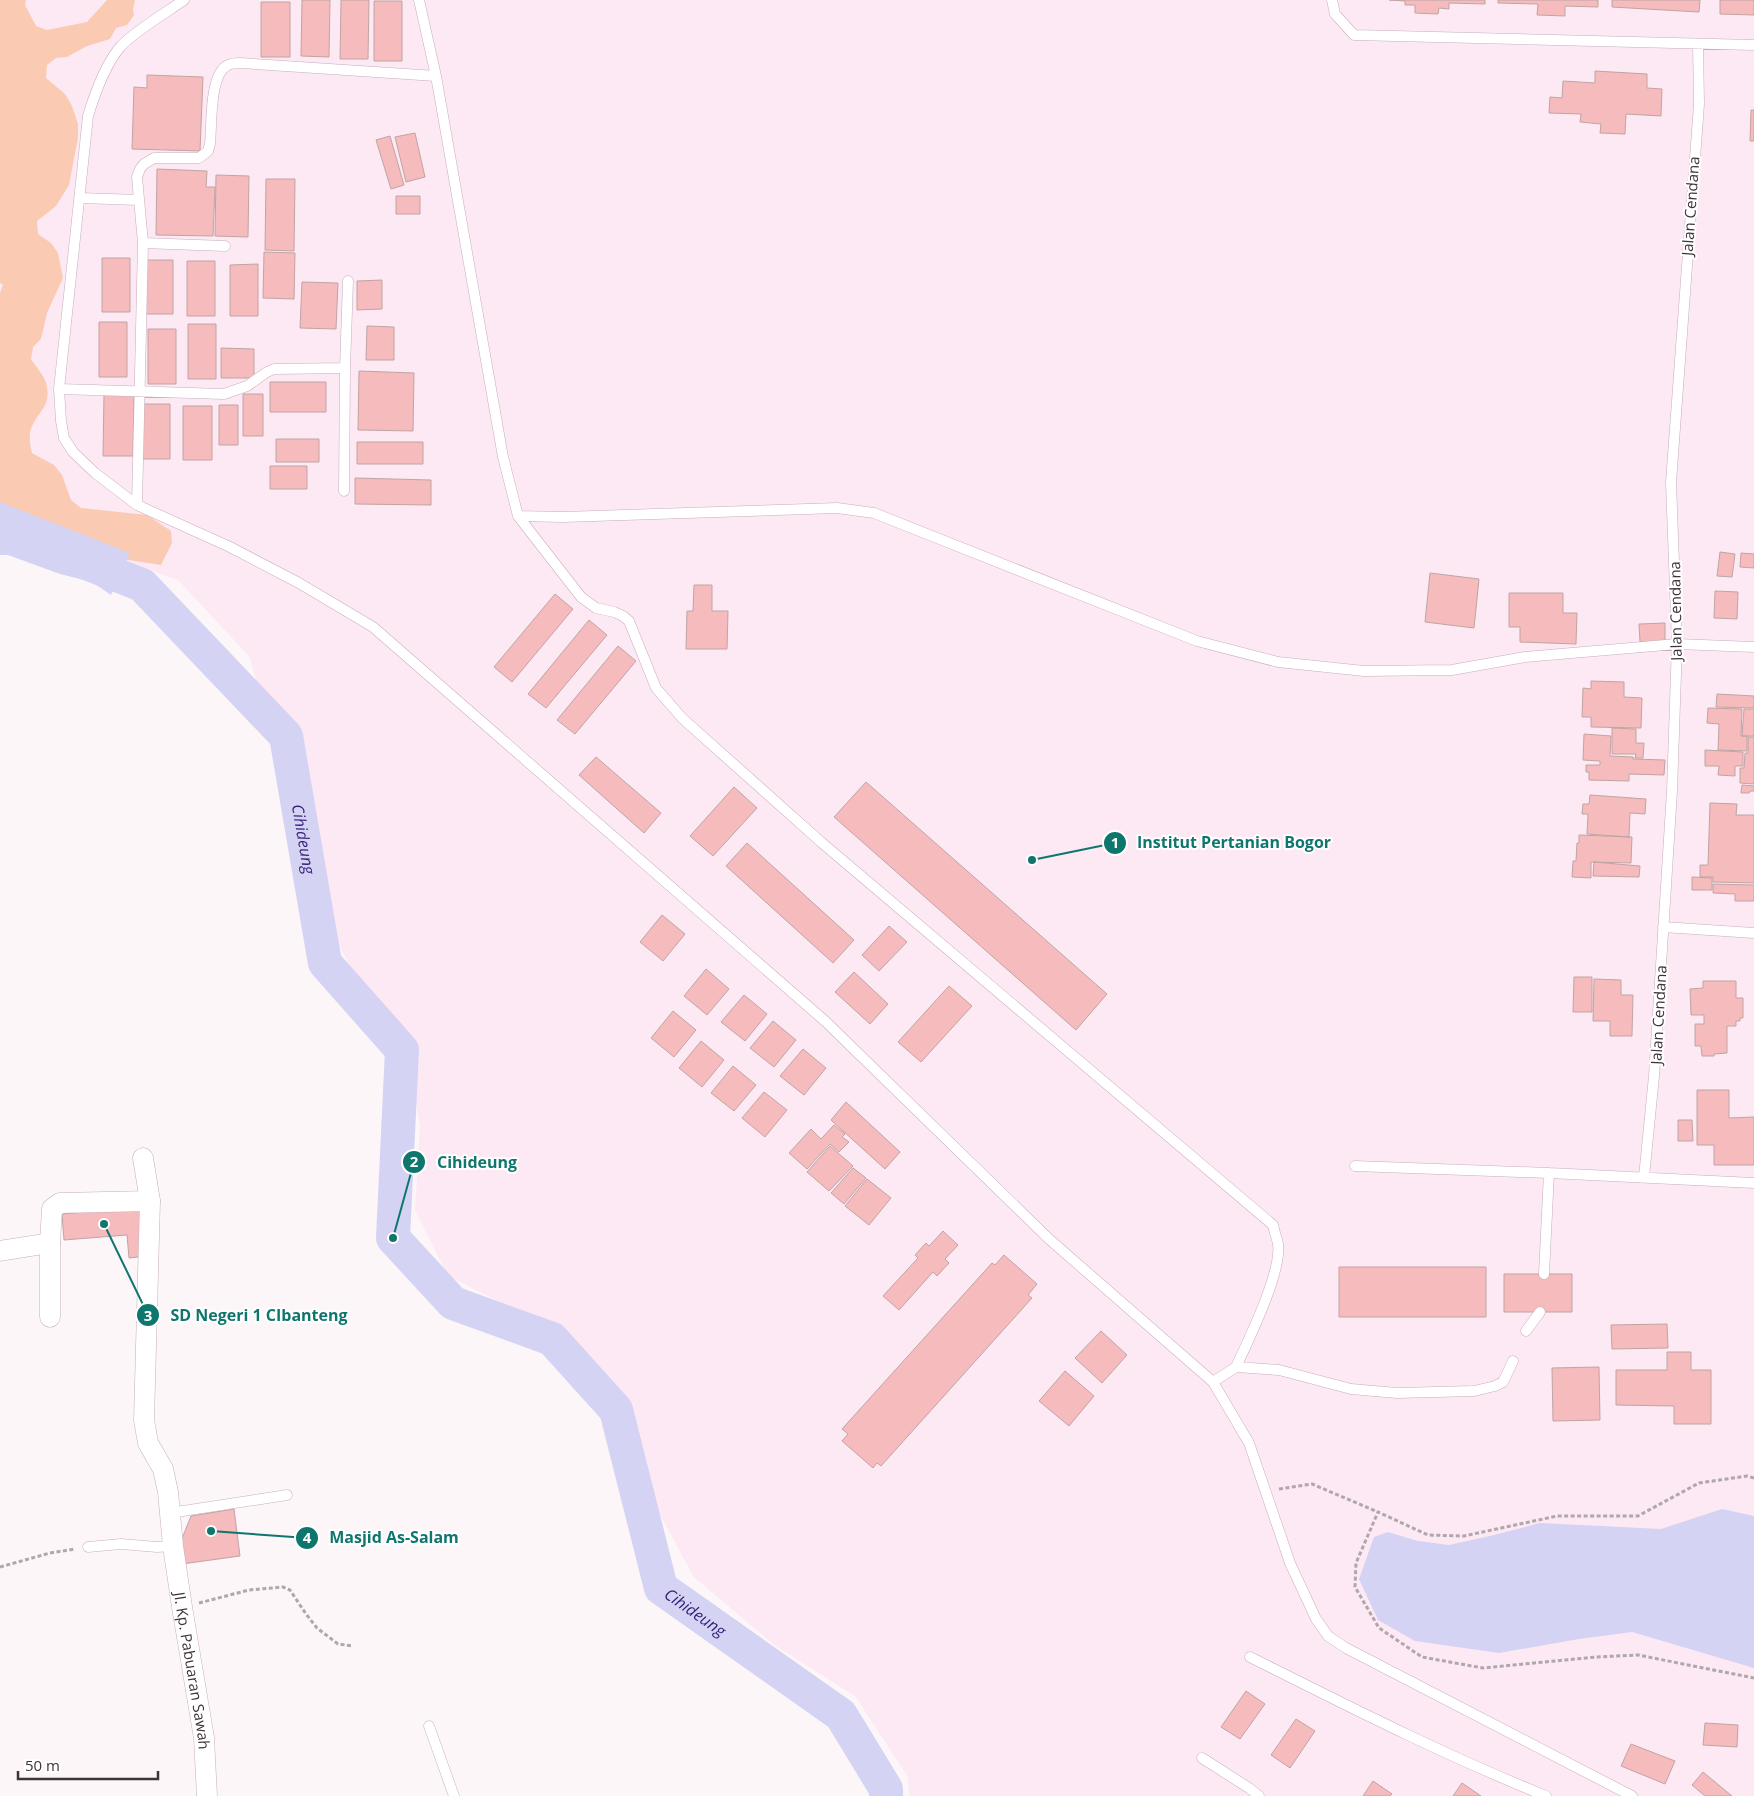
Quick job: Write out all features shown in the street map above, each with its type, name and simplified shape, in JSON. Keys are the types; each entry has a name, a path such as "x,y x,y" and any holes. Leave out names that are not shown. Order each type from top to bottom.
{"street":[{"name":"Jl. Kp. Pabuaran Sawah","path":"143,1158 150,1201 144,1420 148,1443 163,1469 168,1492 173,1546 182,1608 204,1738 207,1796"},
{"path":"50,1316 52,1209 60,1203 150,1201"},
{"path":"0,1251 50,1243"}],"lane":[{"path":"184,0 121,46 107,68 88,116 59,389 64,438 73,452 95,474 136,505 299,583 373,627 825,1021 1049,1239 1213,1382 1249,1443 1290,1563 1316,1618 1328,1636 1346,1648 1632,1796"},
{"path":"419,0 436,76 503,457 518,516 581,598 596,608 614,612 629,621 656,688 682,718 821,842 1273,1225 1278,1244 1276,1268 1254,1329 1236,1367 1213,1382"},
{"path":"1332,0 1335,14 1354,35 1754,45"},
{"name":"Jalan Cendana","path":"1644,1177 1654,1076 1672,791 1677,644 1671,482 1698,104 1698,44"},
{"path":"136,505 143,243 136,177 144,164 154,158 198,158 208,151 215,84 220,73 228,65 240,62 436,76"},
{"path":"80,198 139,200"},
{"path":"143,243 225,246"},
{"path":"344,491 348,281"},
{"path":"59,389 224,394 247,386 267,372 274,370 345,368"},
{"path":"518,516 563,517 837,508 874,513 1197,641 1278,662 1364,671 1452,670 1524,657 1677,644 1754,647"},
{"path":"1663,927 1754,933"},
{"path":"1355,1166 1754,1183"},
{"path":"1544,1274 1549,1173"},
{"path":"1526,1331 1540,1312"},
{"path":"1236,1367 1279,1370 1351,1389 1397,1393 1474,1391 1495,1386 1503,1382 1513,1361"},
{"path":"170,1513 287,1496"},
{"path":"88,1547 121,1544 157,1547 173,1546"},
{"path":"1250,1657 1405,1734 1546,1796"},
{"path":"429,1726 454,1796"},
{"path":"1202,1758 1259,1796"}],"path":[{"path":"1265,1492 1312,1484 1428,1535 1464,1536 1557,1516 1638,1516 1698,1483 1747,1476 1754,1478"},
{"path":"1378,1512 1356,1563 1354,1587 1379,1628 1422,1657 1484,1668 1596,1657 1638,1655 1754,1678"},
{"path":"0,1567 50,1553 88,1547"},
{"path":"182,1608 241,1592 268,1587 283,1587 290,1590 317,1628 338,1644 353,1646"}],"shaded area":[{"path":"0,0 1754,0 1754,1796 909,1796 908,1777 855,1696 774,1645 693,1576 597,1396 547,1326 448,1276 415,1210 420,1126 408,1057 365,994 332,932 249,656 178,580 31,531 0,501"},
{"path":"0,0 26,0 25,5 36,26 47,30 87,22 107,0 135,0 134,15 127,25 116,28 110,39 87,46 67,57 56,58 47,65 46,78 65,94 72,106 78,124 78,138 69,185 56,206 37,221 38,234 51,243 58,253 63,278 47,313 41,339 33,347 31,359 45,380 47,397 32,426 30,439 32,453 54,465 62,475 71,500 81,508 147,515 171,531 172,543 161,565 116,558 0,504 0,293 3,285 0,283"}],"water":[{"path":"0,502 130,553 111,595 92,582 60,574 8,555 0,555"},
{"path":"1722,1509 1754,1516 1754,1668 1632,1632 1499,1653 1415,1641 1378,1620 1359,1579 1374,1537 1388,1532 1418,1541 1449,1545 1540,1523 1661,1529"}],"building":[{"path":"302,0 330,0 329,57 301,56"},
{"path":"341,0 369,0 368,59 340,59"},
{"path":"1389,0 1485,0 1485,4 1449,3 1449,9 1439,8 1438,14 1415,13 1415,5 1405,5 1405,1"},
{"path":"1498,0 1598,0 1598,7 1565,6 1565,16 1537,15 1538,4 1498,3"},
{"path":"1612,0 1700,0 1699,12 1612,7"},
{"path":"1720,0 1754,0 1754,15 1720,14"},
{"path":"374,1 402,1 402,61 374,61"},
{"path":"261,2 290,2 290,57 261,57"},
{"path":"1595,71 1647,74 1647,88 1662,89 1661,116 1626,114 1625,134 1600,133 1601,124 1580,122 1581,114 1549,113 1550,97 1562,98 1563,81 1595,83"},
{"path":"147,75 203,77 200,151 132,149 134,87 147,88"},
{"path":"1751,110 1754,110 1754,141 1750,141"},
{"path":"415,133 425,177 406,182 395,137"},
{"path":"390,136 404,185 391,189 376,140"},
{"path":"157,169 207,171 206,187 215,187 213,236 156,235"},
{"path":"216,175 249,176 248,237 215,236"},
{"path":"266,179 295,179 294,251 265,250"},
{"path":"396,196 420,196 420,214 396,214"},
{"path":"264,252 295,253 294,299 263,298"},
{"path":"102,258 130,258 130,312 102,312"},
{"path":"145,260 173,260 173,314 145,314"},
{"path":"187,261 215,261 215,316 187,316"},
{"path":"258,264 258,316 230,316 230,265"},
{"path":"382,280 382,309 357,310 357,281"},
{"path":"302,282 338,283 336,329 300,328"},
{"path":"99,322 127,322 127,377 99,377"},
{"path":"188,324 216,324 216,379 188,379"},
{"path":"367,326 394,327 394,360 366,360"},
{"path":"148,329 176,329 176,384 148,384"},
{"path":"221,348 254,349 254,378 221,378"},
{"path":"359,371 414,373 413,431 358,430"},
{"path":"270,382 326,382 326,412 270,412"},
{"path":"104,394 134,395 133,456 103,456"},
{"path":"243,394 263,394 263,436 243,436"},
{"path":"141,404 170,404 170,459 141,459"},
{"path":"219,405 238,405 238,445 219,445"},
{"path":"183,406 212,406 212,460 183,460"},
{"path":"276,439 319,439 319,462 276,462"},
{"path":"357,442 423,442 423,464 357,464"},
{"path":"270,466 307,466 307,489 270,489"},
{"path":"355,478 431,480 431,505 355,504"},
{"path":"1720,552 1735,554 1732,577 1717,576"},
{"path":"1741,553 1754,554 1754,568 1740,567"},
{"path":"1430,573 1479,579 1474,628 1425,622"},
{"path":"694,585 712,585 712,611 728,611 727,649 686,649 687,611 693,611"},
{"path":"1715,591 1738,592 1737,619 1714,618"},
{"path":"1509,593 1563,593 1563,613 1577,613 1576,644 1520,642 1520,627 1509,627"},
{"path":"555,594 573,609 512,682 494,667"},
{"path":"589,620 607,635 546,708 528,694"},
{"path":"1665,623 1665,641 1640,642 1639,624"},
{"path":"618,646 636,661 575,734 557,720"},
{"path":"1591,681 1624,682 1624,697 1642,698 1641,728 1591,727 1591,717 1582,717 1583,688 1591,689"},
{"path":"1717,694 1754,696 1754,708 1716,707"},
{"path":"1708,708 1742,709 1741,736 1747,736 1747,751 1718,750 1719,724 1707,723"},
{"path":"1744,709 1754,709 1754,736 1742,736"},
{"path":"1612,728 1636,729 1636,743 1644,743 1643,758 1635,758 1636,754 1612,754"},
{"path":"1584,734 1611,736 1610,756 1665,760 1664,775 1629,774 1629,781 1589,780 1589,772 1586,772 1586,765 1600,765 1600,761 1583,760"},
{"path":"1748,737 1754,737 1754,784 1740,783 1740,768 1744,768 1745,753 1748,753"},
{"path":"1705,750 1743,752 1743,766 1735,766 1735,776 1718,775 1719,766 1705,766"},
{"path":"596,757 661,813 644,833 579,775"},
{"path":"866,782 1107,994 1076,1030 834,817"},
{"path":"1742,785 1754,786 1754,791 1741,793"},
{"path":"734,787 757,808 713,856 690,836"},
{"path":"1590,795 1646,799 1645,814 1630,813 1629,837 1587,834 1588,814 1582,814 1583,804 1589,804"},
{"path":"1710,803 1737,804 1736,815 1754,815 1754,883 1713,882 1713,877 1700,877 1700,865 1708,865"},
{"path":"1579,835 1632,837 1631,863 1591,862 1591,878 1572,877 1573,861 1576,861"},
{"path":"747,843 854,940 833,963 726,866"},
{"path":"1594,862 1640,866 1639,877 1593,876"},
{"path":"1692,877 1712,878 1712,890 1692,890"},
{"path":"1713,884 1754,885 1754,901 1735,901 1735,894 1713,893"},
{"path":"662,915 685,934 663,961 640,942"},
{"path":"889,926 907,942 879,971 862,955"},
{"path":"706,969 729,989 707,1015 684,996"},
{"path":"854,972 888,1004 870,1024 835,992"},
{"path":"1574,977 1592,977 1592,1012 1573,1012"},
{"path":"1594,979 1621,980 1621,995 1633,995 1632,1036 1610,1036 1610,1021 1593,1021"},
{"path":"1703,981 1736,981 1736,998 1743,998 1743,1018 1740,1018 1740,1021 1736,1021 1736,1026 1727,1026 1727,1053 1702,1056 1701,1046 1695,1046 1695,1024 1704,1024 1704,1015 1691,1015 1690,989 1703,988"},
{"path":"949,986 972,1006 921,1062 898,1042"},
{"path":"744,995 767,1014 745,1041 721,1022"},
{"path":"673,1011 696,1030 674,1057 651,1038"},
{"path":"773,1021 796,1040 774,1067 750,1048"},
{"path":"701,1041 724,1060 702,1087 679,1068"},
{"path":"803,1049 826,1068 804,1095 780,1076"},
{"path":"733,1066 756,1085 734,1111 711,1093"},
{"path":"1697,1090 1729,1090 1729,1118 1754,1117 1754,1165 1714,1165 1714,1145 1697,1145"},
{"path":"764,1092 787,1110 765,1137 742,1118"},
{"path":"846,1102 900,1152 885,1169 831,1120"},
{"path":"1678,1120 1692,1120 1693,1141 1678,1141"},
{"path":"834,1125 845,1134 842,1137 849,1142 839,1152 830,1144 807,1169 789,1153 811,1129 821,1139"},
{"path":"830,1146 853,1166 829,1191 807,1172"},
{"path":"853,1168 866,1178 844,1204 831,1193"},
{"path":"867,1179 891,1198 869,1225 845,1206"},
{"path":"145,1207 147,1256 129,1258 127,1235 64,1240 62,1214"},
{"path":"943,1231 958,1245 945,1259 949,1263 937,1276 933,1272 899,1310 883,1296 918,1258 915,1255 926,1243 929,1246"},
{"path":"1004,1255 1037,1284 1028,1295 1032,1298 881,1466 877,1463 873,1468 842,1441 848,1434 842,1429 992,1263 995,1265"},
{"path":"1339,1267 1486,1267 1486,1317 1339,1317"},
{"path":"1504,1274 1572,1274 1572,1312 1504,1312"},
{"path":"1667,1324 1668,1348 1612,1349 1611,1325"},
{"path":"1101,1331 1127,1355 1102,1383 1075,1358"},
{"path":"1667,1352 1691,1352 1691,1370 1711,1370 1711,1424 1674,1424 1674,1406 1616,1405 1616,1370 1667,1370"},
{"path":"1599,1367 1600,1420 1553,1421 1552,1368"},
{"path":"1065,1371 1094,1396 1069,1426 1039,1401"},
{"path":"234,1509 240,1556 182,1564 179,1546 191,1516"},
{"path":"1246,1691 1265,1704 1240,1739 1221,1727"},
{"path":"1296,1719 1315,1731 1290,1768 1271,1755"},
{"path":"1705,1723 1738,1725 1737,1747 1703,1745"},
{"path":"1631,1744 1675,1761 1665,1784 1621,1766"},
{"path":"1703,1772 1732,1796 1705,1796 1692,1785"},
{"path":"1373,1781 1392,1794 1390,1796 1363,1796"},
{"path":"1462,1783 1481,1796 1453,1796"}],"waterway":[{"name":"Cihideung","path":"0,529 142,585 286,736 325,963 402,1050 393,1238 453,1303 552,1339 616,1410 661,1588 841,1715 886,1789 886,1796"}],"place":[{"name":"Institut Pertanian Bogor","path":"1032,860"},
{"name":"SD Negeri 1 CIbanteng","path":"104,1224"},
{"name":"Cihideung","path":"393,1238"},
{"name":"Masjid As-Salam","path":"211,1531"}]}
